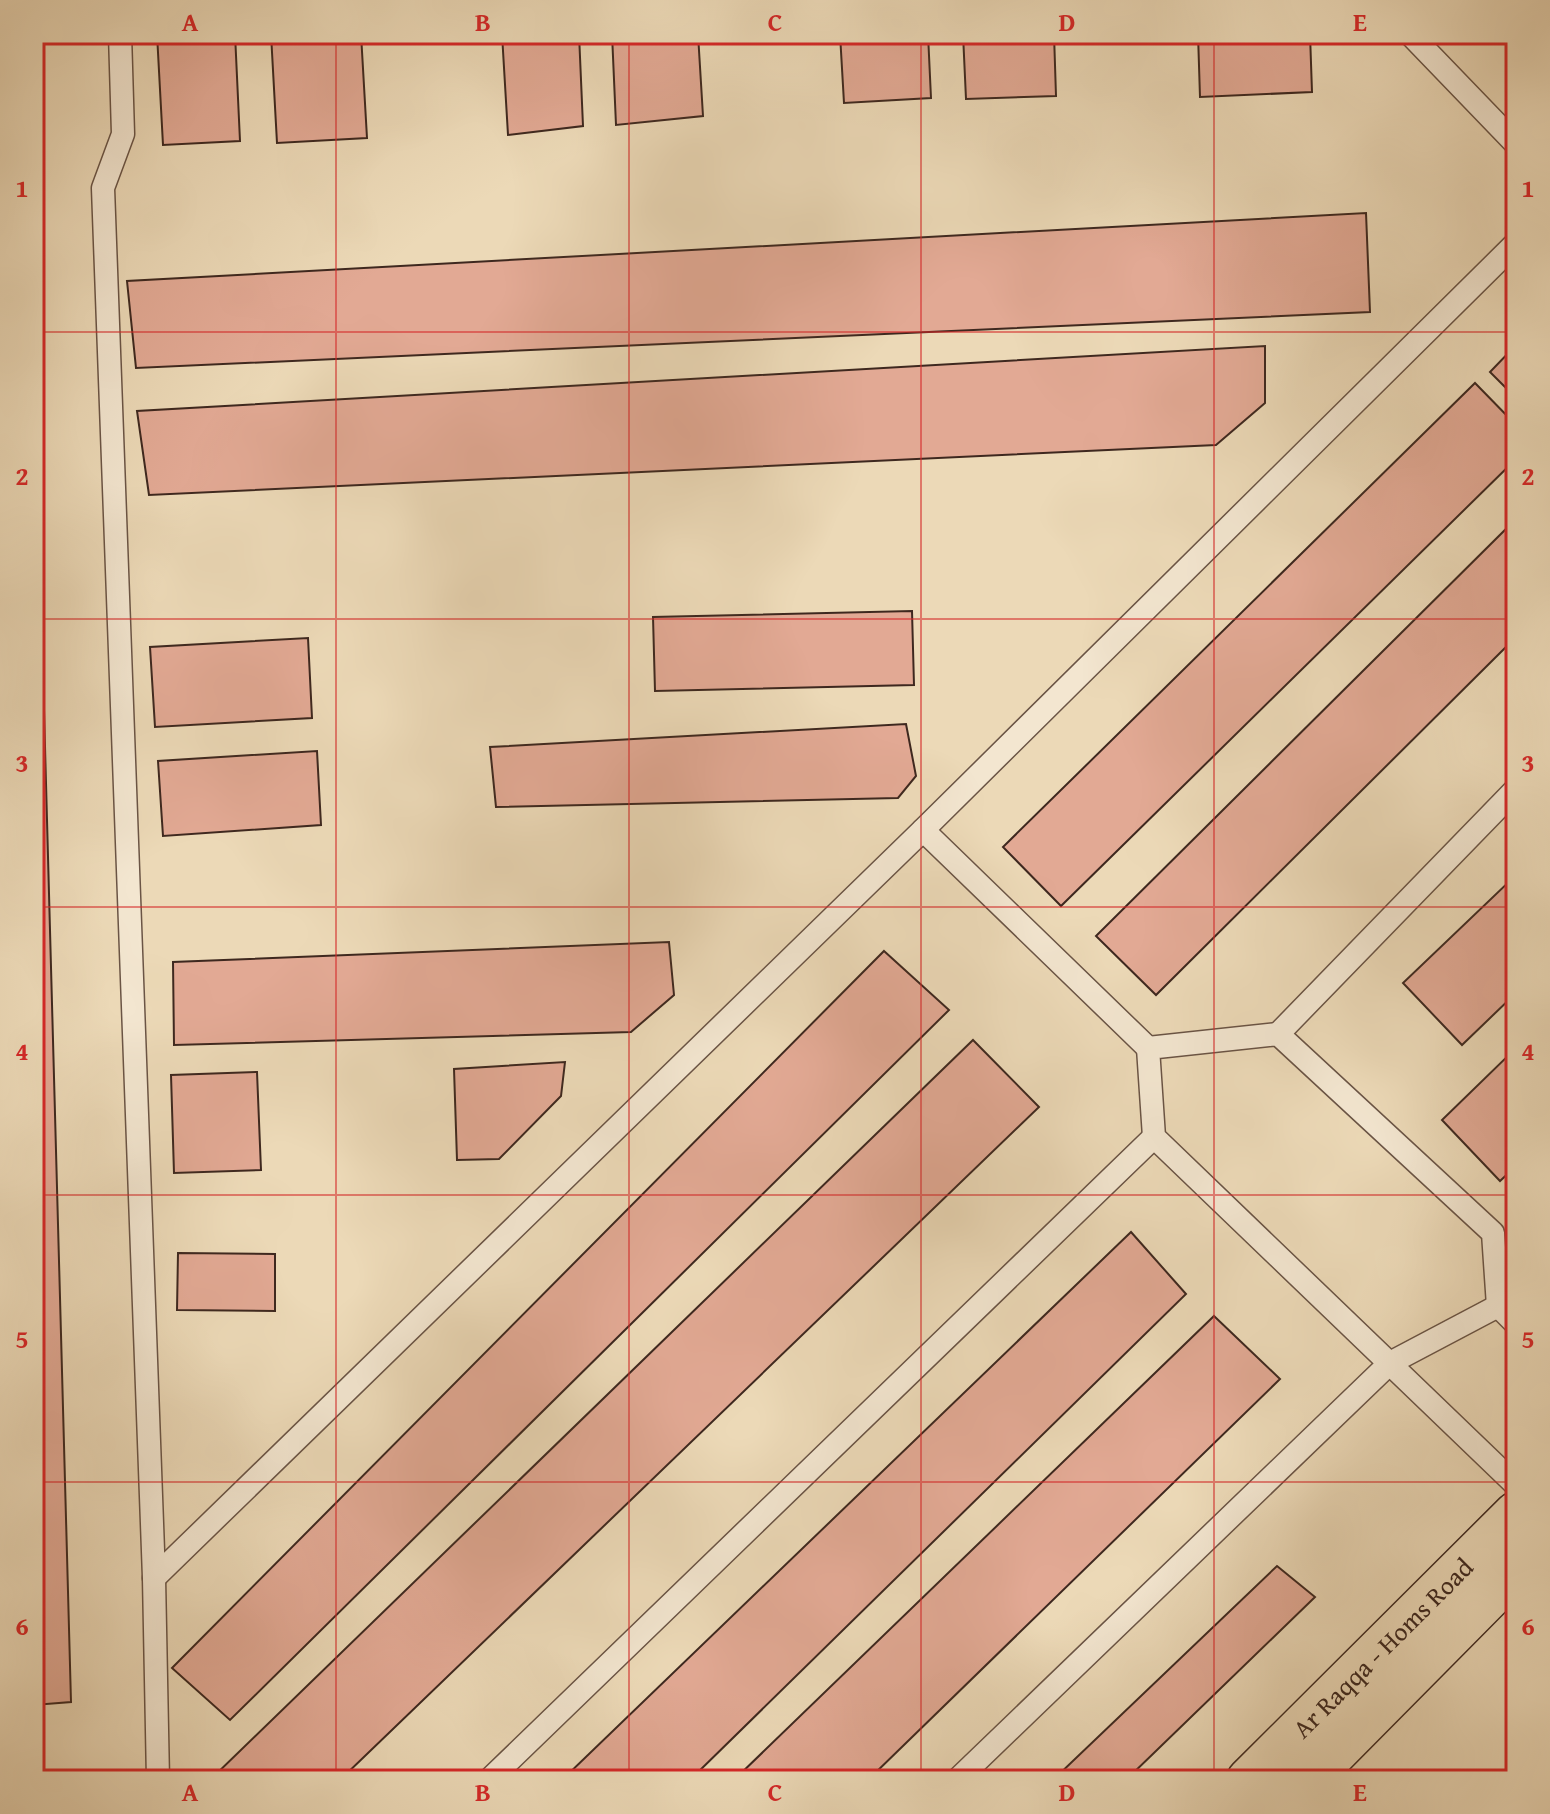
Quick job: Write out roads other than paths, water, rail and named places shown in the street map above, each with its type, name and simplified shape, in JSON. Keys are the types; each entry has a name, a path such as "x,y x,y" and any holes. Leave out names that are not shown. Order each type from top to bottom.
{"highway":[{"name":"Ar Raqqa - Homs Road","path":"1249,1780 1516,1514"},
{"name":"Ar Raqqa - Homs Road","path":"1307,1780 1516,1569"}],"lane":[{"path":"120,34 123,134 103,188 154,1578 158,1780"},
{"path":"1410,34 1516,144"},
{"path":"154,1578 923,830 1516,243"},
{"path":"1148,1048 1278,1034 1516,789"},
{"path":"923,830 1148,1048 1154,1137 1516,1485"},
{"path":"1278,1034 1493,1233 1498,1306 1516,1324"},
{"path":"489,1780 1154,1137"},
{"path":"957,1780 1390,1363 1498,1306"}]}
